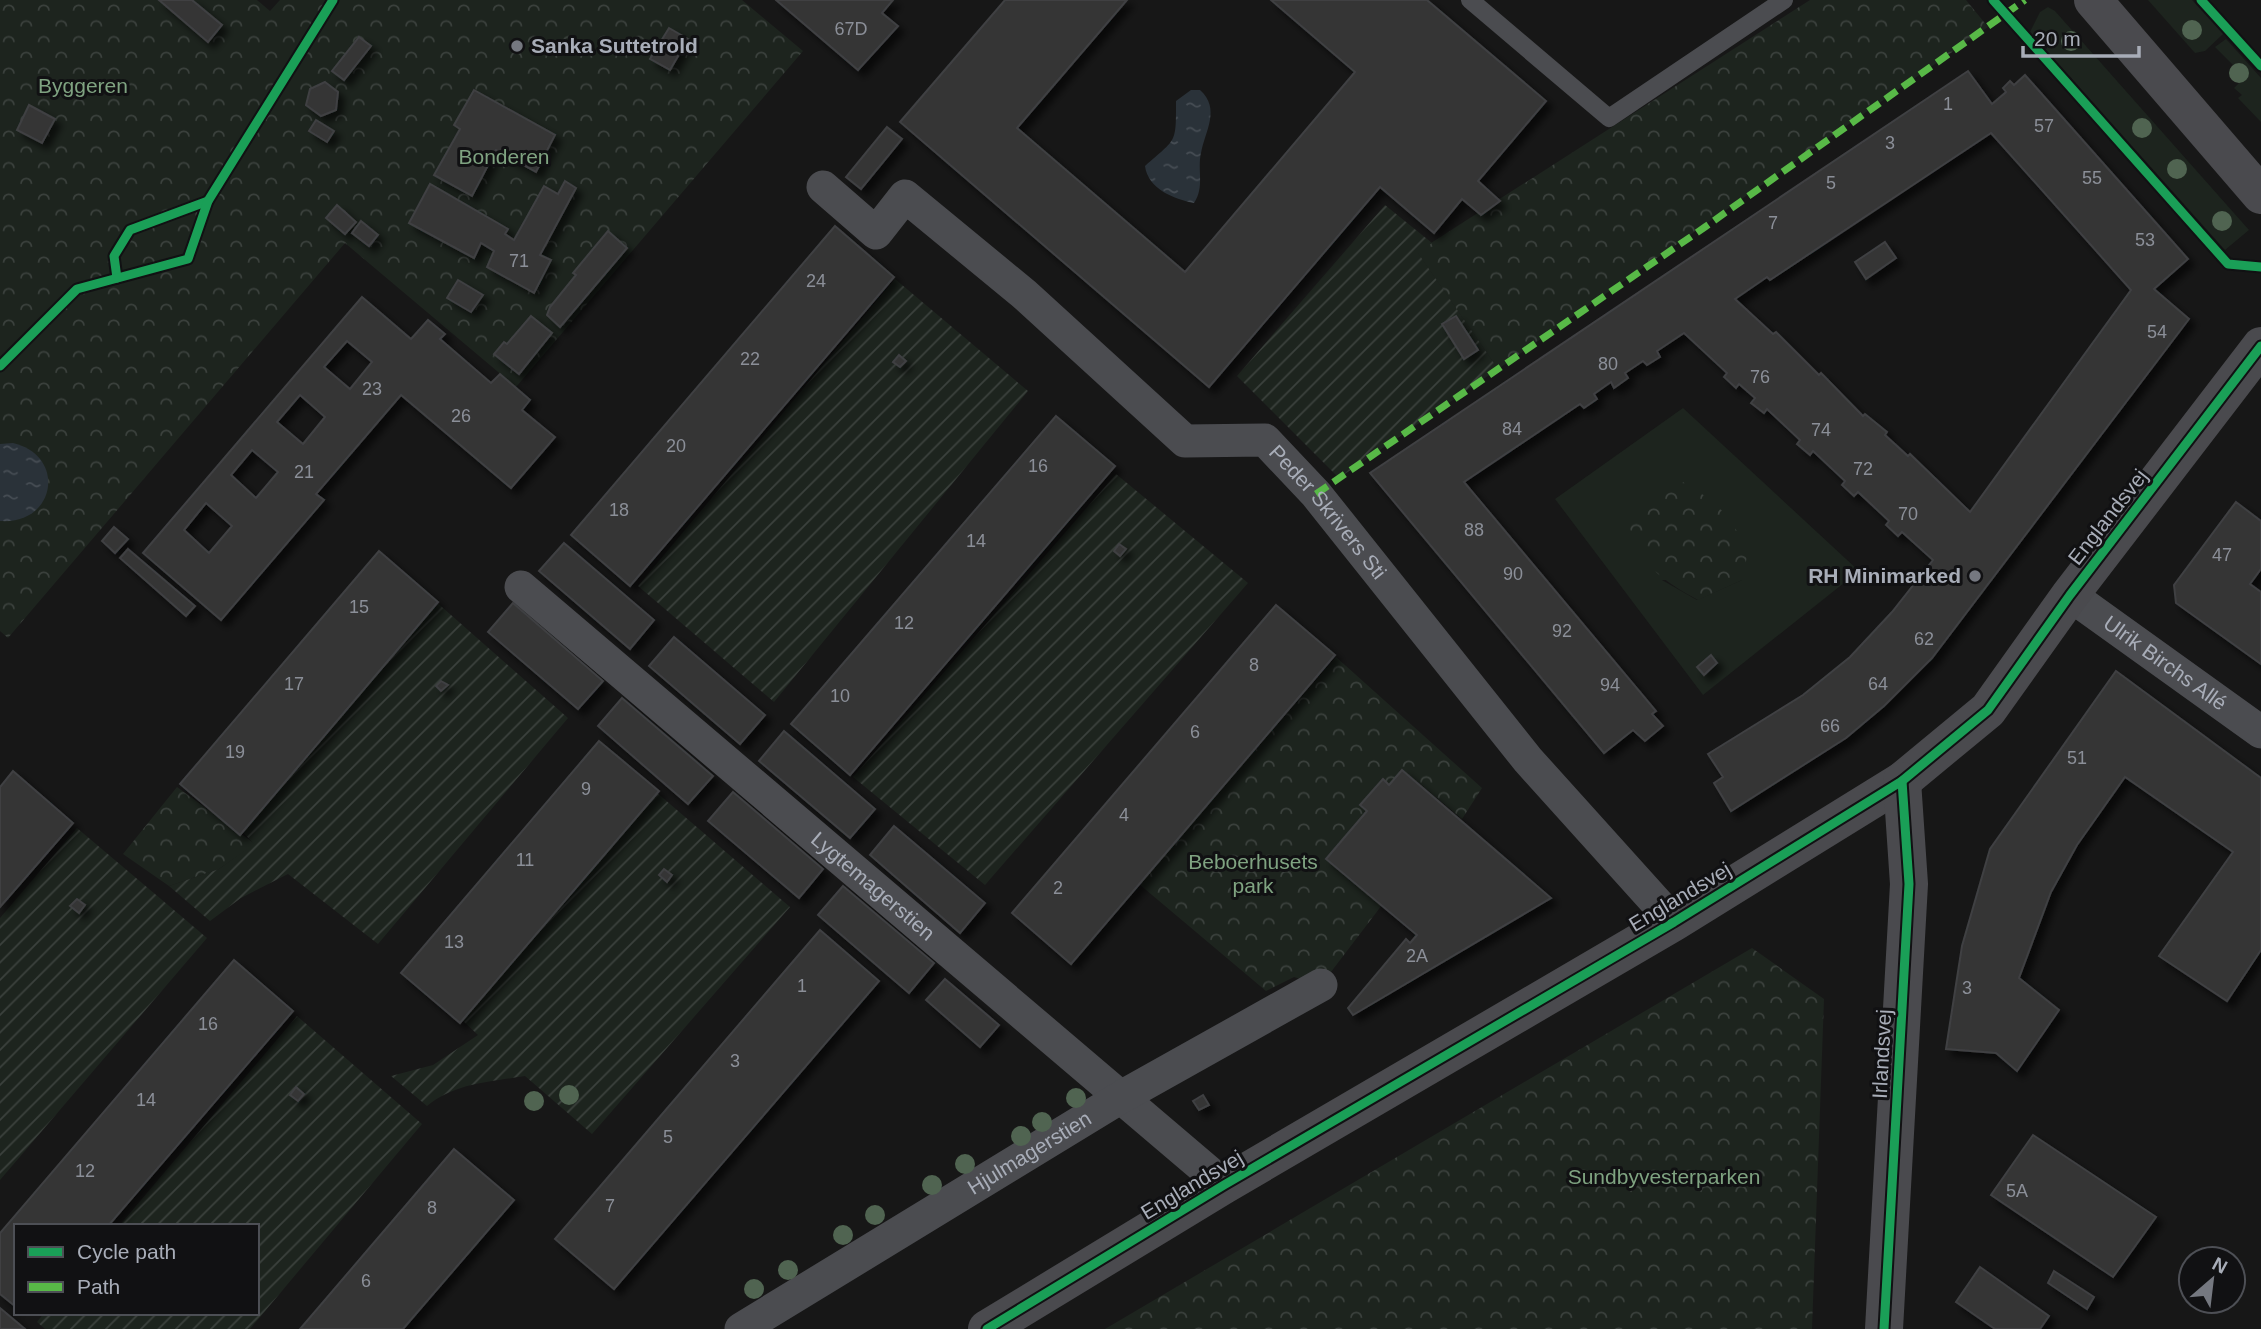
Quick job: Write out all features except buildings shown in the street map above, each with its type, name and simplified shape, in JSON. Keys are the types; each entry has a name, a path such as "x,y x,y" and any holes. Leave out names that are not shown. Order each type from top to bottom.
{"street":[{"path":"2093,0 2261,195"},
{"name":"Peder Skrivers Sti","path":"822,187 876,233 905,195 1024,294 1185,441 1265,440 1316,494 1528,760 1674,922"},
{"name":"Englandsvej","path":"987,1329 1224,1185 1674,922 1902,781 1988,710 2070,595 2261,346"},
{"name":"Lygtemagerstien","path":"521,587 1123,1096 1224,1185"},
{"name":"Ulrik Birchs Allé","path":"2070,595 2261,732"},
{"name":"Irlandsvej","path":"1884,1329 1909,884 1902,781"},
{"name":"Hjulmagerstien","path":"741,1329 1123,1096 1321,985"}],"lane":[{"path":"1471,0 1609,118 1784,0"}],"green space":[{"path":"0,0 257,0 270,11 280,0 742,0 803,51 516,387 345,243 8,638 0,631"},
{"path":"1810,0 1966,0 1988,27 1498,369 1417,252"},
{"path":"2148,0 2192,0 2223,34 2205,51 2195,53"},
{"path":"2048,7 2055,11 2249,230 2225,250 2030,32 2040,12"},
{"path":"2226,39 2261,78 2261,122 2238,98 2242,95 2234,88 2245,77 2215,47"},
{"path":"1385,205 1432,243 1418,253 1498,369 1339,478 1237,376"},
{"path":"895,279 1028,391 774,702 638,586"},
{"path":"1683,408 1859,571 1703,695 1555,499","holes":["1662,580 1742,580 1697,600"]},
{"path":"1116,474 1248,583 985,885 853,777"},
{"path":"1683,482 1716,503 1749,547 1742,580 1698,600 1654,570 1638,550 1629,524 1652,486"},
{"path":"434,600 568,718 378,944 288,874 241,898 210,921 169,886 219,869 254,844 240,829"},
{"name":"Beboerhusets park","path":"1336,657 1482,788 1462,819 1407,773 1332,859 1382,905 1321,985 1294,977 1266,991 1139,884"},
{"path":"177,787 255,844 219,869 169,886 123,854"},
{"path":"656,792 790,907 592,1134 525,1076 461,1088 427,1106 391,1076 433,1065 478,1035 462,1020"},
{"path":"77,828 207,938 0,1180 0,918"},
{"name":"Sundbyvesterparken","path":"1752,948 1824,999 1812,1329 1105,1329"},
{"path":"297,1016 422,1124 250,1329 45,1329 37,1322 42,1315 259,1315 259,1224 121,1224"}],"water":[{"path":"1191,90 1200,90 1210,105 1211,112 1200,159 1199,191 1194,203 1163,192 1151,181 1145,166 1169,144 1175,133 1176,101"},
{"path":"13,443 30,450 42,461 48,488 43,502 33,512 19,519 0,521 0,444"}],"marked path":[{"path":"1316,494 1705,227 2025,0"}],"cycle path":[{"path":"0,366 77,289 188,259 208,201 333,0"},
{"path":"1993,0 2228,264 2261,267"},
{"path":"2201,0 2261,66"},
{"path":"117,278 114,256 130,230 208,201"},
{"path":"987,1329 1224,1185 1674,922 1902,781 1988,710 2070,595 2261,346"},
{"path":"1884,1329 1909,884 1902,781"}],"place":[{"name":"Sanka Suttetrold","path":"517,46"},
{"name":"RH Minimarked","path":"1975,576"}],"park label":[{"name":"Byggeren","path":"83,86"},
{"name":"Bonderen","path":"504,157"}]}
